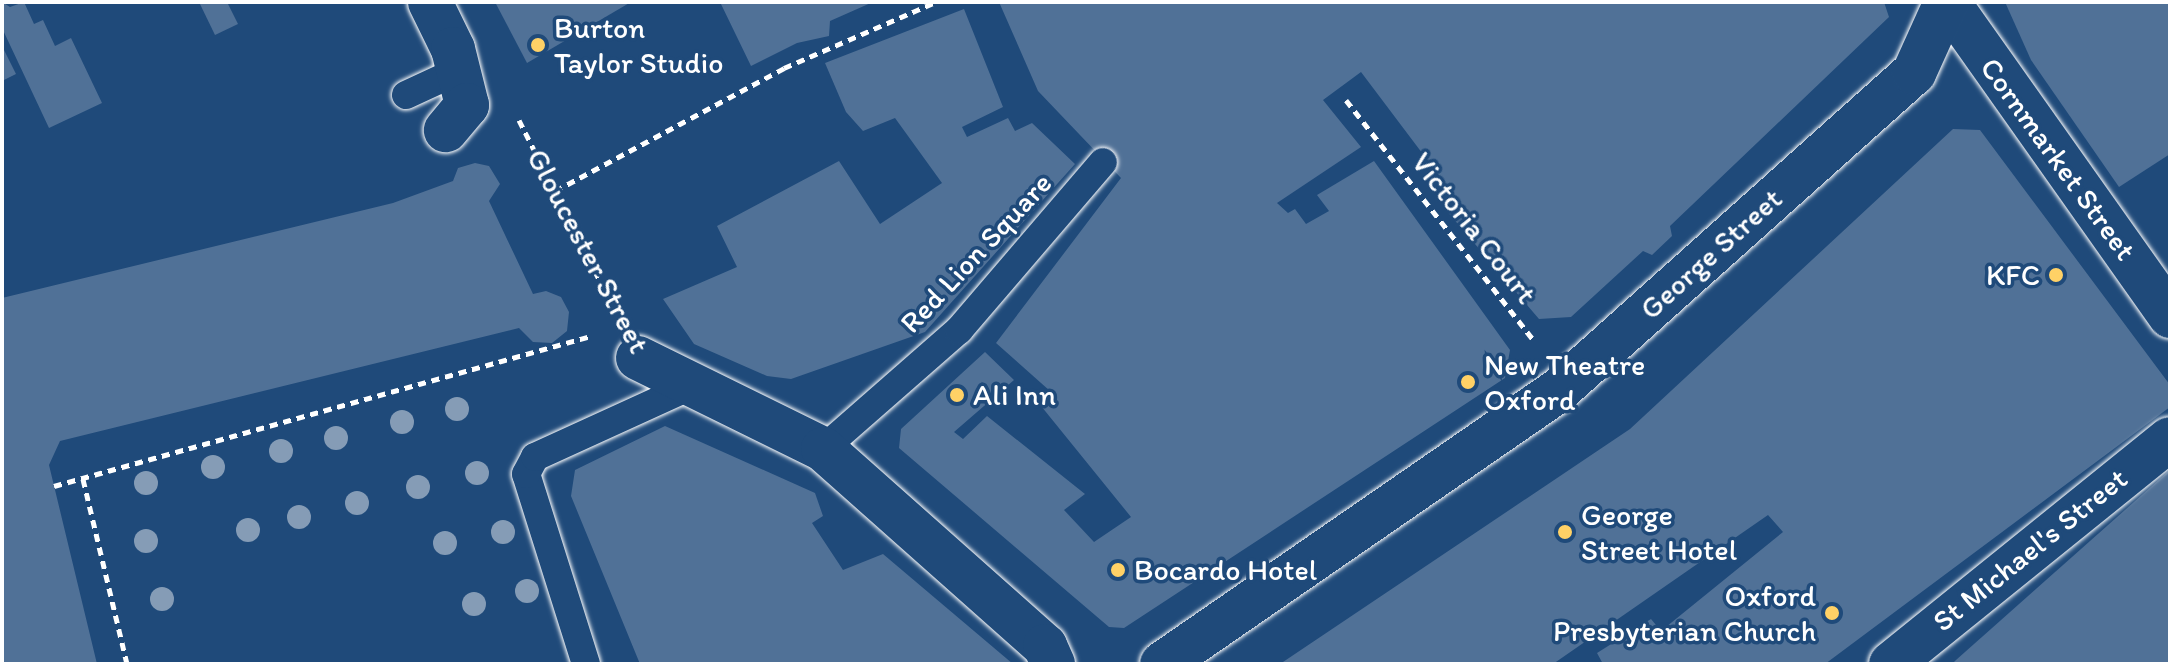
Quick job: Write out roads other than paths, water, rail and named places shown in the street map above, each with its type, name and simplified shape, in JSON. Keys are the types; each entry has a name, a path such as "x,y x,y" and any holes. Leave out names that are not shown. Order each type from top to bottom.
{"street":[{"path":"430,2 458,102"},
{"name":"Cornmarket Street","path":"1947,2 2170,316"},
{"name":"George Street","path":"1162,664 1350,539 1568,382 1914,73 1947,2"},
{"name":"Gloucester Street","path":"630,343 693,385 823,449 1045,646 1053,664"},
{"name":"St Michael's Street","path":"1891,664 2170,439"}],"lane":[{"path":"406,95 458,102"},
{"name":"Red Lion Square","path":"823,449 959,330 1103,162"},
{"path":"586,664 526,474 535,457 693,385"}],"place":[{"name":"Burton Taylor Studio","path":"538,45"},
{"name":"KFC","path":"2056,275"},
{"name":"New Theatre Oxford","path":"1468,382"},
{"name":"Ali Inn","path":"957,395"},
{"name":"George Street Hotel","path":"1565,532"},
{"name":"Bocardo Hotel","path":"1118,570"},
{"name":"Oxford Presbyterian Church","path":"1832,613"}]}
